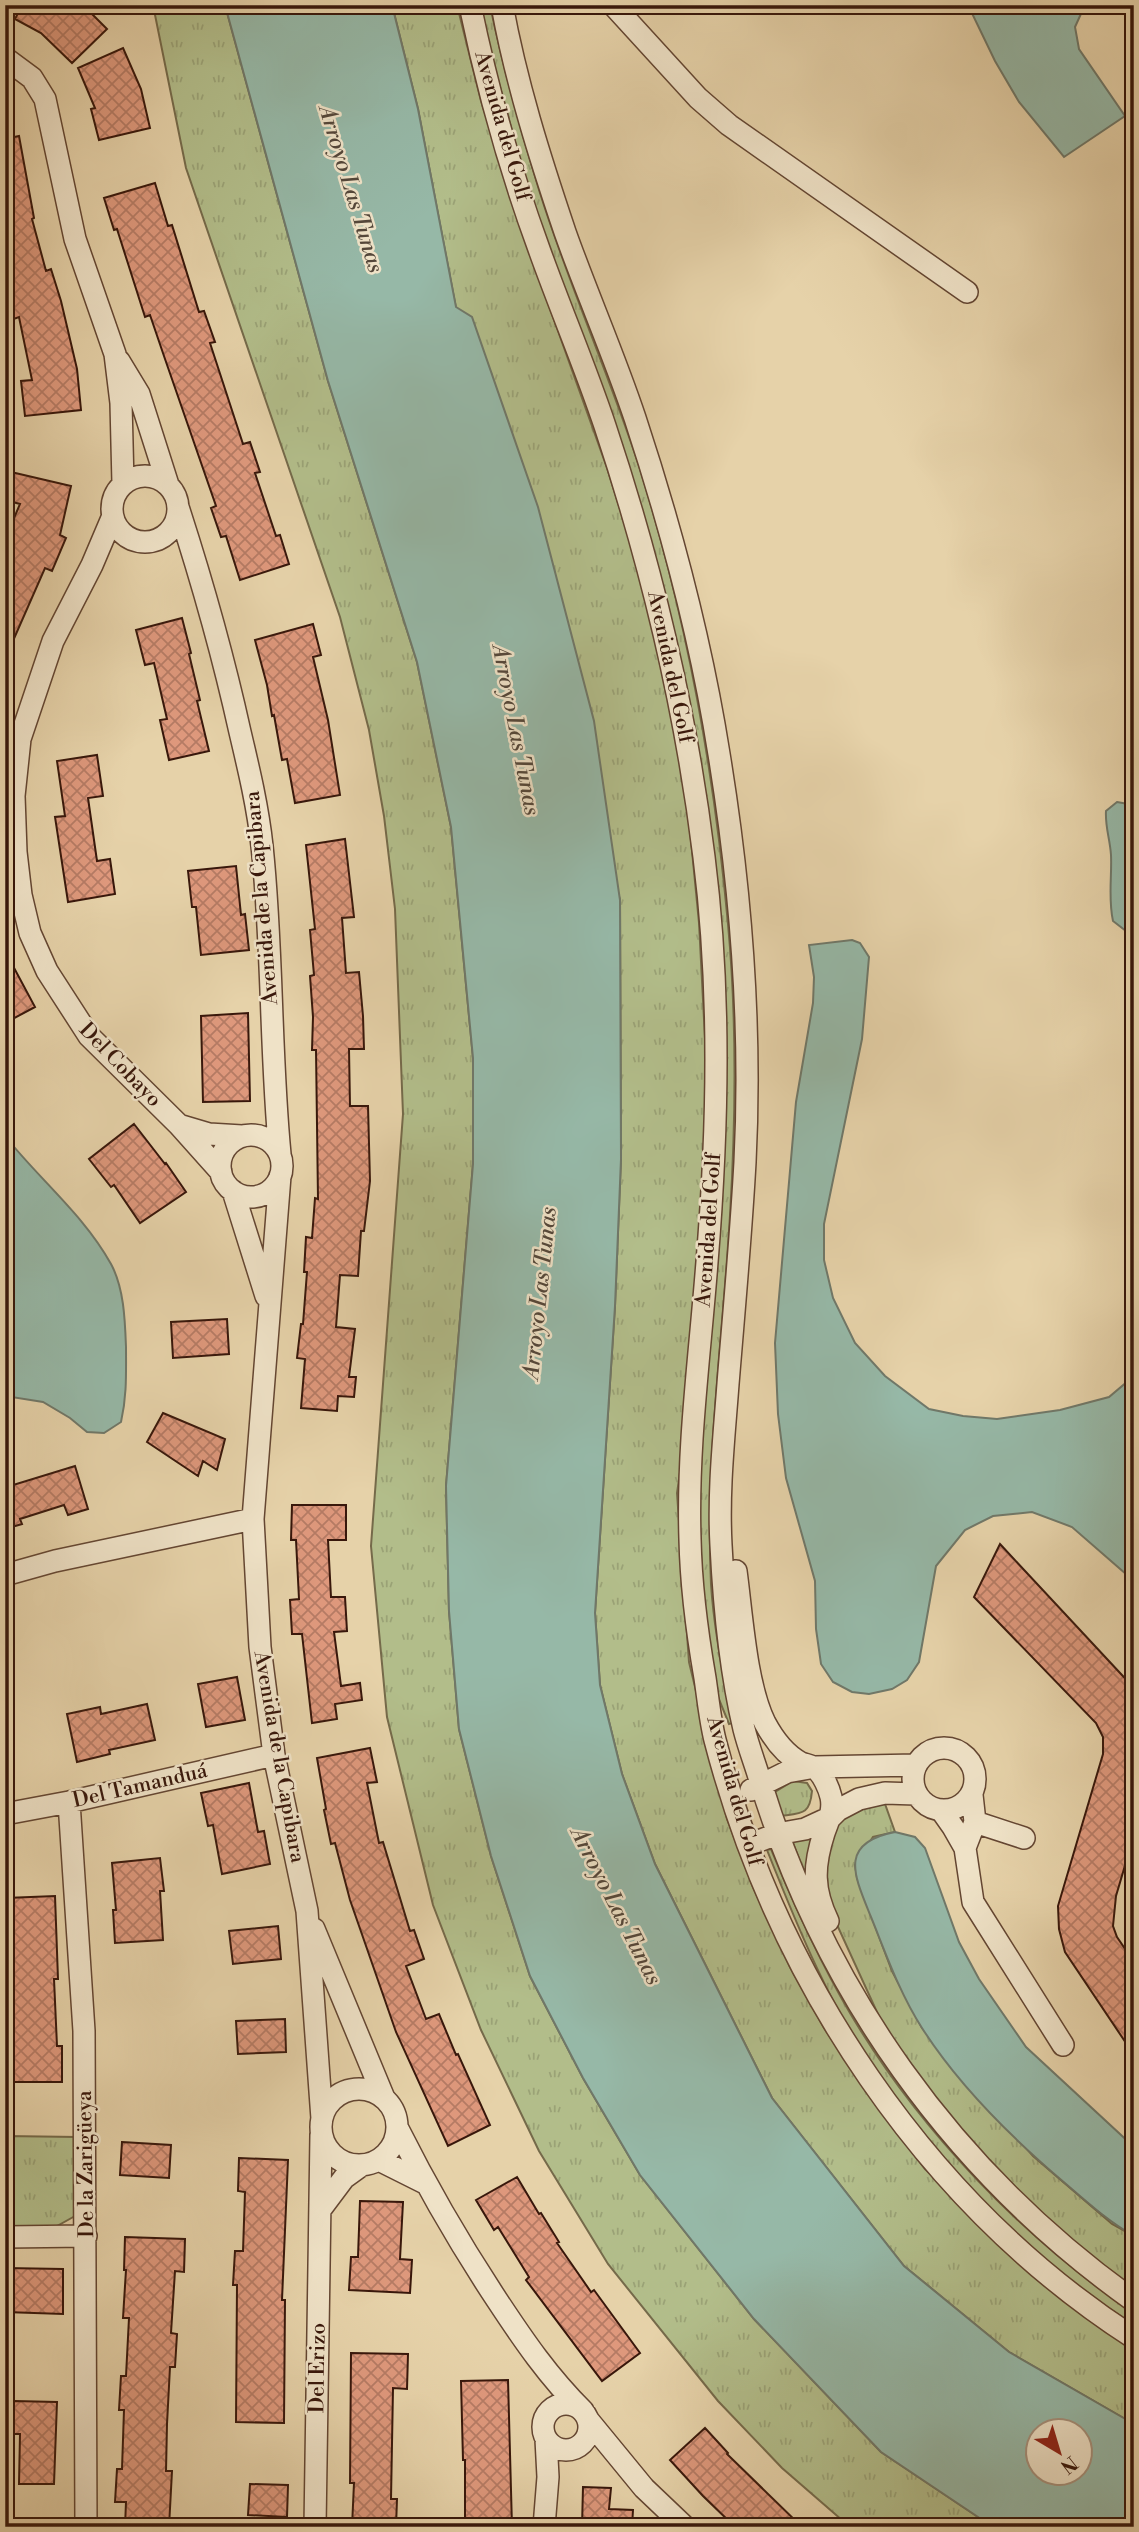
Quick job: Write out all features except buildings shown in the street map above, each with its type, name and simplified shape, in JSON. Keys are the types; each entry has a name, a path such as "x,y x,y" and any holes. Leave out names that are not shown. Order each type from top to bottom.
{"street":[{"name":"Avenida del Golf","path":"470,5 497,117 517,182 605,428 642,544 669,651 705,860 717,1089 709,1243 691,1469 690,1541 696,1622 714,1737 748,1845 771,1904 817,1994 897,2116 943,2172 1019,2249 1078,2298 1134,2338"},
{"name":"Avenida del Golf","path":"502,5 546,173 567,237 635,418 671,536 699,645 735,856 746,1012 748,1089 721,1471 721,1540 727,1618 744,1729 777,1834 799,1892 844,1979 891,2053 921,2097 1005,2194 1071,2255 1134,2301"},
{"path":"613,5 698,98 729,125 967,292"},
{"name":"Avenida de la Capibara","path":"5,58 32,78 45,99 75,239 115,354 139,394 198,566 223,654 253,786 262,845 273,1010 276,1111 282,1169 253,1519 260,1647 274,1755 307,1911 321,2127"},
{"name":"Avenida de la Capibara","path":"112,518 113,500 123,484 121,403 115,354"},
{"path":"123,484 131,479 151,477 168,485"},
{"path":"93,565 115,549 162,538 174,525 178,507"},
{"path":"112,518 122,534 138,542"},
{"name":"Del Cobayo","path":"112,518 93,565 53,641 20,739 13,796 21,895 30,933 47,971 74,1016 89,1036 179,1125 221,1172"},
{"path":"162,538 198,566"},
{"path":"221,1172 220,1163 227,1146 247,1136 276,1111"},
{"name":"Del Cobayo","path":"179,1125 209,1134 247,1136"},
{"path":"247,1136 269,1140 280,1154"},
{"name":"Avenida de la Capibara","path":"221,1172 223,1180 233,1191 269,1308"},
{"path":"233,1191 251,1197 260,1196 276,1185 280,1176"},
{"path":"721,1471 754,1695 766,1724 780,1745 801,1763 815,1767 826,1784 831,1799 831,1817 824,1833 816,1869 816,1889 821,1905 891,2053"},
{"path":"5,1575 55,1561 253,1519"},
{"path":"965,1848 975,1822 972,1795 974,1770 968,1760 958,1752 947,1749 934,1750 916,1765 913,1777 916,1794 929,1807 953,1809 972,1795"},
{"name":"Del Tamanduá","path":"5,1814 274,1755"},
{"path":"733,1798 787,1772 815,1767 916,1765"},
{"path":"748,1845 777,1834 805,1829 831,1817 838,1810 859,1799 885,1794 916,1794"},
{"name":"De la Zarigüeya","path":"69,1802 84,2031 86,2527"},
{"path":"941,1810 954,1826 965,1848 973,1902 1063,2045"},
{"path":"975,1822 1024,1838"},
{"name":"Avenida de la Capibara","path":"307,1911 384,2098 391,2106 397,2127 425,2183 480,2275 538,2361 618,2458 685,2527"},
{"path":"384,2098 360,2089 335,2097 326,2107 321,2127 325,2146 341,2161 371,2162 425,2183"},
{"name":"Del Erizo","path":"315,2527 321,2127"},
{"path":"320,2210 344,2178 388,2151 395,2140 397,2127"},
{"path":"5,2237 86,2236"},
{"name":"Avenida de la Capibara","path":"538,2361 545,2417 543,2432 546,2439 556,2448 598,2446 618,2458"},
{"path":"545,2417 555,2406 577,2406 586,2416 590,2428 577,2446 558,2462 548,2477"},
{"path":"544,2527 548,2477 546,2439"}],"green space":[{"path":"153,5 225,5 328,381 417,662 451,827 473,1058 473,1164 446,1486 449,1611 459,1729 491,1856 530,1976 583,2078 640,2175 754,2319 881,2452 993,2527 850,2527 782,2468 718,2401 608,2264 539,2151 481,2030 433,1905 387,1717 371,1546 403,1114 395,909 384,816 369,730 340,617 186,168"},
{"path":"392,5 457,5 481,101 639,569 672,707 689,820 699,923 708,1096 685,1439 677,1493 689,1662 727,1819 753,1887 790,1967 824,2028 880,2110 925,2169 1056,2294 1134,2351 1134,2424 1009,2352 904,2266 772,2098 655,1864 622,1774 600,1685 595,1613 615,1306 621,1159 620,900 462,313 456,308 418,109"},
{"path":"480,5 490,5 540,193 639,466 656,522 696,692 715,808 731,960 734,1106 730,1215 710,1491 710,1538 712,1602 732,1723 729,1724 716,1692 711,1664 703,1590 699,1513 701,1449 721,1217 725,1120 703,787 530,197"},
{"path":"793,1781 807,1783 812,1791 809,1804 800,1813 782,1816 775,1792"},
{"path":"885,1804 895,1832 873,1837 855,1865 857,1878 892,1971 922,2028 1033,2156 1112,2224 1134,2236 1134,2290 1053,2227 949,2119 882,2023 827,1903 822,1878 831,1828 855,1806"},
{"path":"814,1828 808,1871 804,1872 790,1835"},
{"path":"771,1849 839,1993 877,2056 907,2098 940,2139 1013,2215 1052,2251 1134,2313 1134,2325 1097,2300 1027,2244 963,2182 905,2114 862,2052 831,1996 803,1938 767,1850"},
{"path":"5,2136 77,2137 75,2216 57,2226 5,2226"}],"water":[{"name":"Arroyo Las Tunas","path":"225,5 392,5 418,109 456,307 472,317 538,507 594,721 620,900 621,1159 615,1306 595,1613 600,1685 622,1774 655,1864 772,2098 904,2266 1009,2352 1134,2424 1134,2527 993,2527 881,2452 754,2319 640,2175 583,2078 530,1976 491,1856 459,1729 449,1611 446,1486 473,1164 473,1058 451,827 417,662 328,381"},
{"path":"968,5 1085,5 1075,27 1079,49 1125,116 1064,157 1019,102 995,61"},
{"path":"1117,802 1134,805 1134,932 1126,931 1113,921 1110,896 1111,855 1106,811"},
{"path":"852,940 860,943 869,957 862,1039 824,1224 824,1260 833,1298 855,1343 885,1376 929,1409 963,1416 997,1419 1060,1410 1109,1397 1134,1376 1134,1581 1072,1527 1032,1512 993,1516 965,1530 936,1566 919,1662 907,1680 892,1689 869,1694 852,1692 833,1682 821,1664 816,1629 815,1581 786,1478 778,1414 775,1343 796,1102 813,1003 814,977 809,945"},
{"path":"5,1136 88,1229 111,1264 119,1283 126,1337 124,1403 121,1422 104,1433 87,1432 43,1402 5,1396"},
{"path":"895,1832 915,1837 925,1848 959,1942 979,1979 1026,2047 1134,2147 1134,2236 1091,2205 1007,2131 953,2071 914,2015 900,1988 856,1875 855,1863 865,1844"}]}
